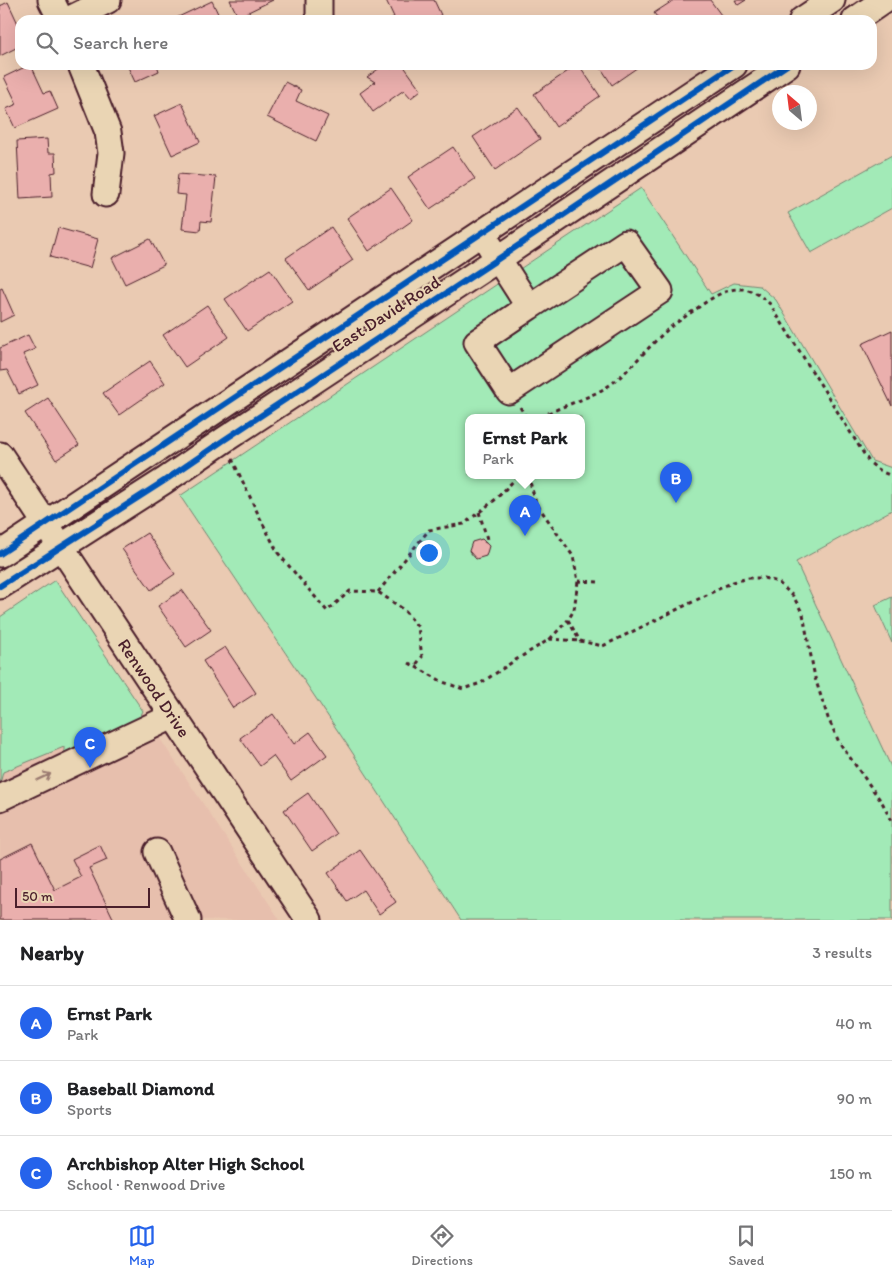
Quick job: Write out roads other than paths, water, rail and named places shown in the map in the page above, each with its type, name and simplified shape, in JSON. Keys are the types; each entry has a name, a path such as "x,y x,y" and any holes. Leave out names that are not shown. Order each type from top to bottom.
{"street":[{"path":"51,0 58,15"},
{"path":"78,15 108,0"},
{"path":"319,0 320,15"},
{"path":"810,15 832,0"},
{"path":"862,15 884,0"},
{"path":"83,70 108,132 111,153 106,194"},
{"name":"East David Road","path":"0,554 726,70"},
{"name":"East David Road","path":"0,586 164,481 780,70"},
{"path":"482,233 529,307"},
{"path":"626,243 660,291 509,391 476,342 529,307 626,243"},
{"name":"Renwood Drive","path":"0,455 309,920"},
{"path":"0,798 173,716"},
{"path":"158,852 188,920"}],"place":[{"name":"Baseball Diamond","path":"676,503"},
{"name":"Ernst Park","path":"525,536"},
{"name":"Archbishop Alter High School","path":"90,768"}]}
